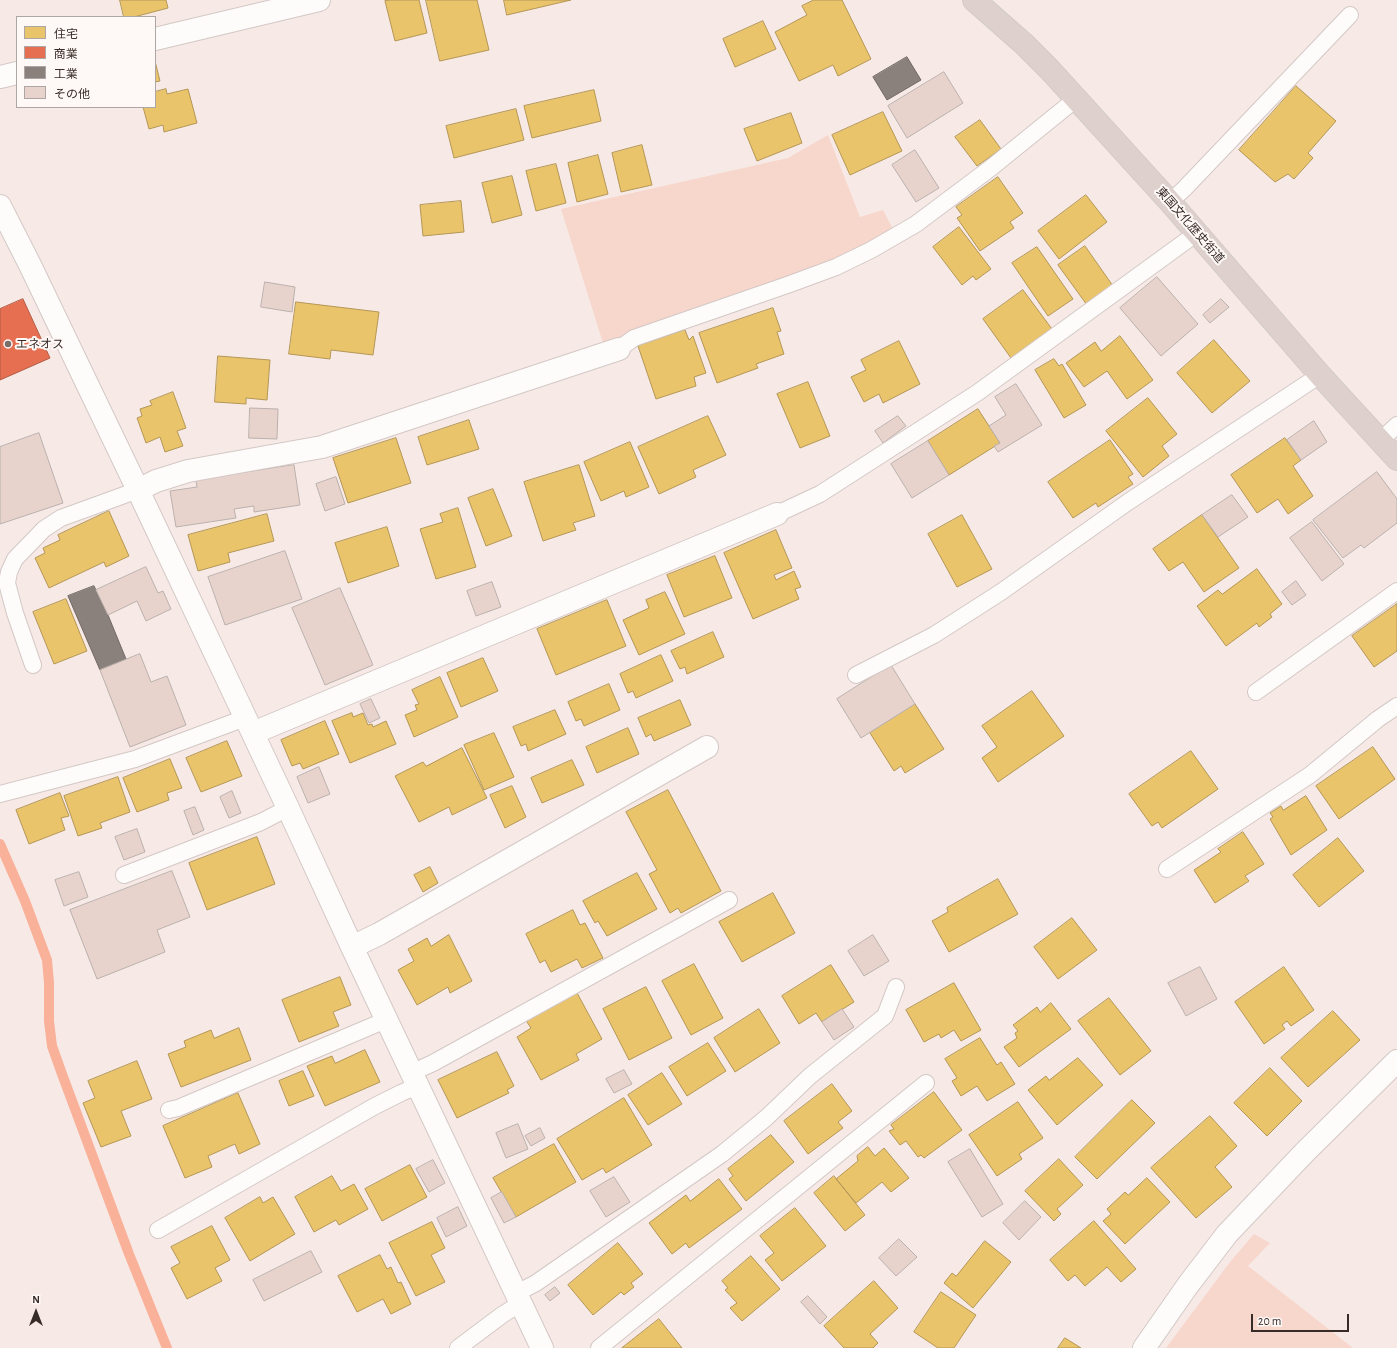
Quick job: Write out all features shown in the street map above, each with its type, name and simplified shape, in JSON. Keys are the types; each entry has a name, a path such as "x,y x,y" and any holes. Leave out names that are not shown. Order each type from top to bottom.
{"highway":[{"name":"東国文化歴史街道","path":"974,0 1024,44 1076,99 1170,202 1320,375 1397,459"}],"street":[{"path":"156,39 319,0"},
{"path":"0,77 16,73"},
{"path":"0,206 34,272 138,490 414,1080 542,1348"},
{"path":"138,490 156,480 188,471 322,447 618,350"},
{"path":"249,726 776,514"},
{"path":"352,947 379,934 707,747"},
{"path":"1144,1348 1188,1285 1227,1234 1305,1152 1397,1061"}],"lane":[{"path":"1170,202 1190,183 1350,15"},
{"path":"618,350 634,338 836,267 872,250 916,224 998,162 1076,99"},
{"path":"776,514 820,494 977,393 1197,233"},
{"path":"856,675 934,635 1001,592 1128,502 1320,375"},
{"path":"1381,440 1397,425"},
{"path":"33,665 15,613 7,583 9,572 15,559 44,529 61,518 138,490"},
{"path":"1256,692 1397,591"},
{"path":"1167,869 1310,775 1378,719 1397,706"},
{"path":"0,794 135,759 249,726"},
{"path":"124,875 262,822 288,808"},
{"path":"158,1230 375,1106 401,1093 433,1063 729,900"},
{"path":"458,1348 502,1315 536,1284 733,1145 766,1118 810,1076 885,1016 896,987"},
{"path":"169,1110 178,1108 386,1020"},
{"path":"599,1348 926,1083"}],"shaded area":[{"path":"828,135 860,217 883,210 894,231 835,260 788,279 603,343 561,209 788,158"},
{"path":"1254,1234 1270,1243 1248,1266 1353,1348 1166,1348 1230,1262"}],"building: 住宅":[{"path":"120,0 166,0 168,8 138,16 124,16"},
{"path":"419,0 427,33 395,41 385,1"},
{"path":"426,0 477,0 489,50 440,61"},
{"path":"504,0 571,0 507,15"},
{"path":"814,0 842,0 871,59 838,76 833,65 799,81 775,32 807,15 802,6"},
{"path":"763,21 776,49 735,67 723,39"},
{"path":"156,65 160,81 156,82"},
{"path":"1296,86 1336,121 1308,153 1313,158 1294,179 1288,174 1275,182 1239,150"},
{"path":"166,89 167,94 188,89 197,123 164,132 163,125 149,129 143,108 156,108 156,92"},
{"path":"594,90 601,121 532,138 524,106"},
{"path":"516,109 524,140 454,158 446,126"},
{"path":"883,112 902,151 850,175 832,135"},
{"path":"791,113 802,143 757,161 744,129"},
{"path":"980,120 1001,149 977,166 955,137"},
{"path":"642,145 652,185 621,192 612,153"},
{"path":"598,155 608,194 577,202 568,163"},
{"path":"556,164 566,203 536,211 526,171"},
{"path":"512,176 522,215 492,223 482,183"},
{"path":"998,177 1023,213 1010,222 1014,228 980,251 957,218 962,215 956,207"},
{"path":"1086,195 1107,222 1059,259 1038,231"},
{"path":"461,201 464,232 423,236 420,205"},
{"path":"959,227 991,269 976,280 973,276 962,285 933,247"},
{"path":"1085,246 1113,286 1087,305 1058,265"},
{"path":"1037,247 1073,299 1048,316 1012,263"},
{"path":"1023,290 1052,329 1011,358 983,319"},
{"path":"296,302 379,312 373,355 331,350 330,359 289,354"},
{"path":"773,308 781,331 777,332 784,354 756,364 758,368 717,383 699,333"},
{"path":"685,330 689,340 693,336 706,373 694,377 696,386 656,399 638,346"},
{"path":"1120,336 1153,380 1127,399 1107,371 1084,387 1066,363 1095,342 1101,351"},
{"path":"1214,340 1250,381 1212,413 1177,373"},
{"path":"899,341 920,384 883,403 879,394 864,402 851,377 866,370 861,360"},
{"path":"218,356 270,360 267,400 246,398 246,404 215,402"},
{"path":"1054,359 1059,366 1062,364 1086,405 1064,418 1035,370"},
{"path":"808,382 830,436 800,448 777,394"},
{"path":"173,392 186,428 177,431 183,446 165,452 160,437 146,443 137,418 142,416 140,409 152,405 150,401"},
{"path":"1148,398 1177,434 1162,446 1169,456 1143,477 1106,431"},
{"path":"978,409 1000,443 949,475 928,441"},
{"path":"708,416 726,455 693,470 696,477 659,494 638,447"},
{"path":"469,420 479,449 427,465 418,437"},
{"path":"396,438 411,483 348,503 333,458"},
{"path":"1285,438 1301,460 1293,466 1313,496 1288,514 1278,499 1257,513 1231,475"},
{"path":"1110,440 1133,474 1128,477 1133,484 1098,507 1096,503 1073,518 1048,482"},
{"path":"630,442 649,487 626,497 624,491 601,501 584,462"},
{"path":"579,465 595,516 573,523 576,530 543,541 524,482"},
{"path":"493,489 512,536 486,546 468,498"},
{"path":"458,508 476,567 436,579 420,529 443,522 440,514"},
{"path":"109,511 129,556 106,567 104,562 49,588 35,558 45,553 43,548 60,540 58,535"},
{"path":"267,514 274,541 228,553 230,562 198,571 188,535"},
{"path":"962,515 992,569 957,587 928,534"},
{"path":"1202,515 1239,568 1204,592 1183,562 1169,571 1153,549"},
{"path":"387,527 399,566 348,583 335,543"},
{"path":"776,530 792,568 774,575 776,580 794,571 801,587 795,589 799,599 753,619 724,553"},
{"path":"715,556 732,598 684,617 667,575"},
{"path":"1257,569 1282,604 1270,614 1272,617 1259,627 1257,623 1226,646 1197,606 1218,590 1222,594"},
{"path":"665,592 685,634 639,655 623,620 649,608 646,600"},
{"path":"66,599 87,651 54,664 33,612"},
{"path":"607,600 626,646 556,675 537,629"},
{"path":"1397,604 1397,651 1374,667 1352,636"},
{"path":"713,632 724,657 687,674 685,667 680,669 671,651"},
{"path":"661,655 673,681 636,698 633,691 628,693 620,674"},
{"path":"483,658 498,691 461,707 447,673"},
{"path":"440,677 458,717 414,737 405,715 417,710 415,705 419,704 412,690"},
{"path":"609,684 620,710 584,726 581,719 576,721 568,702"},
{"path":"1032,691 1064,736 998,782 982,758 997,747 982,726"},
{"path":"680,700 691,725 654,741 651,734 646,737 638,718"},
{"path":"915,704 944,749 905,773 901,766 894,771 870,733"},
{"path":"555,710 566,734 528,751 526,744 521,746 513,727"},
{"path":"352,713 353,717 363,713 368,725 372,724 373,727 386,721 396,744 350,763 332,721"},
{"path":"325,721 339,754 303,769 300,763 292,766 281,740"},
{"path":"628,728 639,754 597,773 586,747"},
{"path":"494,733 514,777 484,790 464,745"},
{"path":"227,741 242,776 201,792 186,758"},
{"path":"1373,747 1395,779 1339,819 1316,786"},
{"path":"462,748 487,798 452,815 449,807 419,822 395,776 423,762 426,766"},
{"path":"1191,751 1218,789 1162,828 1158,822 1152,826 1129,794"},
{"path":"170,759 182,788 167,793 169,800 137,812 123,778"},
{"path":"572,760 584,785 542,803 531,778"},
{"path":"118,777 130,812 100,823 102,828 78,836 64,796"},
{"path":"512,786 526,817 505,828 490,795"},
{"path":"668,790 721,891 681,913 678,908 670,913 649,874 657,870 626,812"},
{"path":"60,793 69,816 61,818 65,830 29,844 16,810"},
{"path":"1306,796 1327,830 1291,855 1270,819 1273,817 1270,813 1281,806 1283,810"},
{"path":"1243,832 1264,864 1245,876 1249,881 1215,903 1194,870 1221,852 1218,849"},
{"path":"257,837 275,884 207,910 189,863"},
{"path":"1338,838 1364,871 1319,907 1293,875"},
{"path":"430,867 438,883 423,892 414,875"},
{"path":"637,873 657,909 607,936 598,921 595,923 583,901"},
{"path":"998,879 1018,914 949,952 932,921 948,912 947,908"},
{"path":"773,893 795,933 742,962 719,922"},
{"path":"573,910 580,925 585,923 603,958 582,968 577,959 551,972 545,960 540,963 526,934"},
{"path":"1072,918 1097,950 1058,979 1034,947"},
{"path":"449,935 472,981 450,993 448,987 417,1005 398,970 414,961 408,949 427,938 431,946"},
{"path":"694,964 723,1018 691,1035 662,981"},
{"path":"831,965 854,1002 822,1022 816,1013 799,1024 782,996"},
{"path":"1284,967 1314,1010 1291,1026 1287,1021 1282,1025 1285,1029 1264,1044 1235,1002"},
{"path":"340,977 351,1005 333,1012 339,1026 299,1042 282,1000"},
{"path":"954,983 981,1030 961,1041 954,1030 941,1038 939,1034 924,1042 906,1010"},
{"path":"646,987 672,1038 629,1060 603,1009"},
{"path":"576,991 602,1039 576,1054 579,1060 541,1080 517,1037 531,1028 525,1019"},
{"path":"1109,998 1151,1051 1120,1075 1078,1021"},
{"path":"1051,1003 1071,1029 1019,1067 1004,1047 1017,1038 1015,1033 1018,1031 1013,1025 1037,1007 1040,1012"},
{"path":"759,1009 780,1043 735,1072 714,1038"},
{"path":"1333,1011 1360,1040 1308,1087 1281,1058"},
{"path":"239,1028 251,1060 181,1087 168,1054 186,1047 184,1041 211,1030 214,1038"},
{"path":"980,1038 997,1065 1001,1062 1015,1084 987,1101 977,1086 961,1096 952,1081 957,1078 945,1059"},
{"path":"708,1043 726,1071 687,1096 669,1067"},
{"path":"365,1050 380,1082 325,1106 307,1066 332,1056 335,1063"},
{"path":"497,1052 514,1086 507,1090 509,1093 457,1118 438,1080"},
{"path":"1078,1058 1103,1085 1057,1125 1028,1090 1046,1076 1049,1080"},
{"path":"137,1061 152,1099 121,1111 131,1136 101,1147 83,1103 95,1098 88,1081"},
{"path":"1270,1068 1302,1101 1267,1136 1234,1103"},
{"path":"303,1071 314,1096 289,1106 279,1081"},
{"path":"662,1073 682,1104 648,1125 628,1095"},
{"path":"832,1084 852,1111 838,1122 843,1128 808,1154 784,1121"},
{"path":"934,1092 962,1130 924,1158 921,1155 918,1157 906,1141 900,1145 889,1131 894,1129 891,1125"},
{"path":"238,1093 260,1144 239,1154 235,1144 208,1156 212,1167 185,1178 163,1126"},
{"path":"624,1098 652,1145 606,1173 603,1168 582,1180 557,1139"},
{"path":"1132,1100 1155,1123 1097,1179 1075,1157"},
{"path":"1018,1102 1043,1138 1019,1154 1022,1159 997,1176 969,1135"},
{"path":"1210,1116 1237,1146 1215,1167 1232,1187 1196,1218 1151,1168"},
{"path":"771,1135 794,1162 746,1201 729,1179 733,1176 728,1169"},
{"path":"554,1144 576,1182 516,1217 493,1178"},
{"path":"868,1147 875,1156 884,1148 909,1178 891,1192 882,1182 856,1203 836,1179 858,1161 857,1156"},
{"path":"1059,1159 1083,1185 1057,1209 1061,1214 1054,1221 1025,1191"},
{"path":"410,1165 427,1197 382,1221 365,1189"},
{"path":"332,1176 341,1191 354,1184 368,1209 339,1225 336,1220 314,1232 295,1197"},
{"path":"834,1176 865,1215 845,1231 814,1193"},
{"path":"1147,1178 1170,1202 1125,1244 1103,1221 1111,1214 1107,1209 1125,1192 1128,1195"},
{"path":"719,1179 742,1209 689,1248 686,1243 672,1254 649,1223 686,1195 690,1201"},
{"path":"260,1197 263,1203 273,1197 295,1234 250,1261 225,1218"},
{"path":"795,1208 826,1246 782,1281 765,1260 774,1253 760,1236"},
{"path":"1094,1221 1136,1269 1121,1282 1107,1267 1085,1286 1075,1275 1068,1281 1050,1260"},
{"path":"432,1222 445,1248 431,1255 445,1282 416,1296 389,1243"},
{"path":"212,1226 230,1260 215,1268 222,1281 187,1299 171,1268 180,1263 171,1247"},
{"path":"985,1241 1011,1262 973,1308 944,1283 952,1273 956,1276"},
{"path":"618,1243 643,1274 631,1283 634,1287 624,1295 621,1292 593,1315 568,1285"},
{"path":"380,1255 387,1269 391,1267 398,1283 401,1282 411,1304 391,1314 383,1299 357,1312 338,1276"},
{"path":"751,1256 780,1289 742,1321 730,1308 737,1303 725,1290 728,1288 722,1281"},
{"path":"874,1281 898,1308 870,1334 878,1343 873,1348 844,1348 824,1326"},
{"path":"941,1292 976,1315 954,1348 938,1348 914,1332"},
{"path":"659,1319 682,1348 622,1348"},
{"path":"1065,1338 1081,1348 1058,1348"}],"building: 商業":[{"path":"23,299 50,358 0,380 0,309"}],"building: 工業":[{"path":"907,57 921,80 887,100 873,77"},
{"path":"94,586 126,659 100,670 68,596"}],"building: その他":[{"path":"944,72 963,103 907,138 888,106"},
{"path":"915,150 939,188 916,202 892,165"},
{"path":"1157,277 1198,324 1161,356 1120,308"},
{"path":"265,282 295,287 292,312 261,307"},
{"path":"1221,299 1229,307 1210,323 1203,315"},
{"path":"1016,384 1042,425 998,452 994,446 1000,443 989,426 1006,415 995,397"},
{"path":"250,408 278,409 277,439 249,438"},
{"path":"898,416 906,426 883,443 875,431"},
{"path":"1314,421 1327,442 1301,460 1287,440"},
{"path":"39,433 63,503 0,524 0,447"},
{"path":"928,441 949,475 912,498 891,464"},
{"path":"294,465 300,505 254,512 254,506 234,509 236,518 176,527 170,491 197,487 196,480"},
{"path":"1377,472 1397,499 1397,523 1364,548 1361,545 1343,558 1313,520"},
{"path":"336,477 345,504 325,511 316,484"},
{"path":"1232,495 1248,517 1218,537 1202,515"},
{"path":"1312,522 1344,564 1322,581 1290,538"},
{"path":"285,551 302,599 225,625 208,577"},
{"path":"146,567 158,593 163,591 171,609 146,621 137,601 108,615 96,590"},
{"path":"1296,581 1306,595 1292,605 1282,592"},
{"path":"492,582 501,607 476,616 467,591"},
{"path":"340,588 373,665 325,685 292,608"},
{"path":"140,654 151,682 167,676 186,725 130,747 100,670"},
{"path":"891,665 915,704 861,738 837,699"},
{"path":"371,699 380,718 369,723 360,704"},
{"path":"319,767 330,794 308,803 297,777"},
{"path":"232,791 241,813 229,818 220,797"},
{"path":"195,807 204,830 193,835 184,811"},
{"path":"137,829 145,852 124,860 115,837"},
{"path":"172,871 190,917 157,930 165,952 97,979 70,910"},
{"path":"79,872 88,897 64,906 55,880"},
{"path":"873,935 889,961 864,976 848,951"},
{"path":"1200,967 1217,999 1186,1016 1168,983"},
{"path":"842,1009 854,1027 834,1040 822,1022"},
{"path":"624,1070 632,1084 614,1093 606,1079"},
{"path":"518,1124 528,1149 506,1158 496,1133"},
{"path":"540,1128 545,1138 531,1146 525,1136"},
{"path":"970,1149 1003,1204 982,1217 948,1162"},
{"path":"433,1160 445,1183 429,1192 416,1169"},
{"path":"614,1177 630,1202 606,1217 590,1191"},
{"path":"502,1192 516,1217 504,1223 491,1198"},
{"path":"1025,1201 1041,1217 1019,1240 1003,1223"},
{"path":"458,1207 467,1226 446,1237 437,1218"},
{"path":"899,1239 917,1257 896,1276 879,1258"},
{"path":"311,1251 322,1272 264,1301 253,1280"},
{"path":"555,1287 560,1293 550,1301 545,1295"},
{"path":"808,1296 827,1317 820,1324 801,1302"}],"waterway":[{"path":"0,844 25,901 47,960 49,983 49,1021 52,1046 129,1254 167,1348"}],"place":[{"name":"エネオス","path":"8,344"}]}
